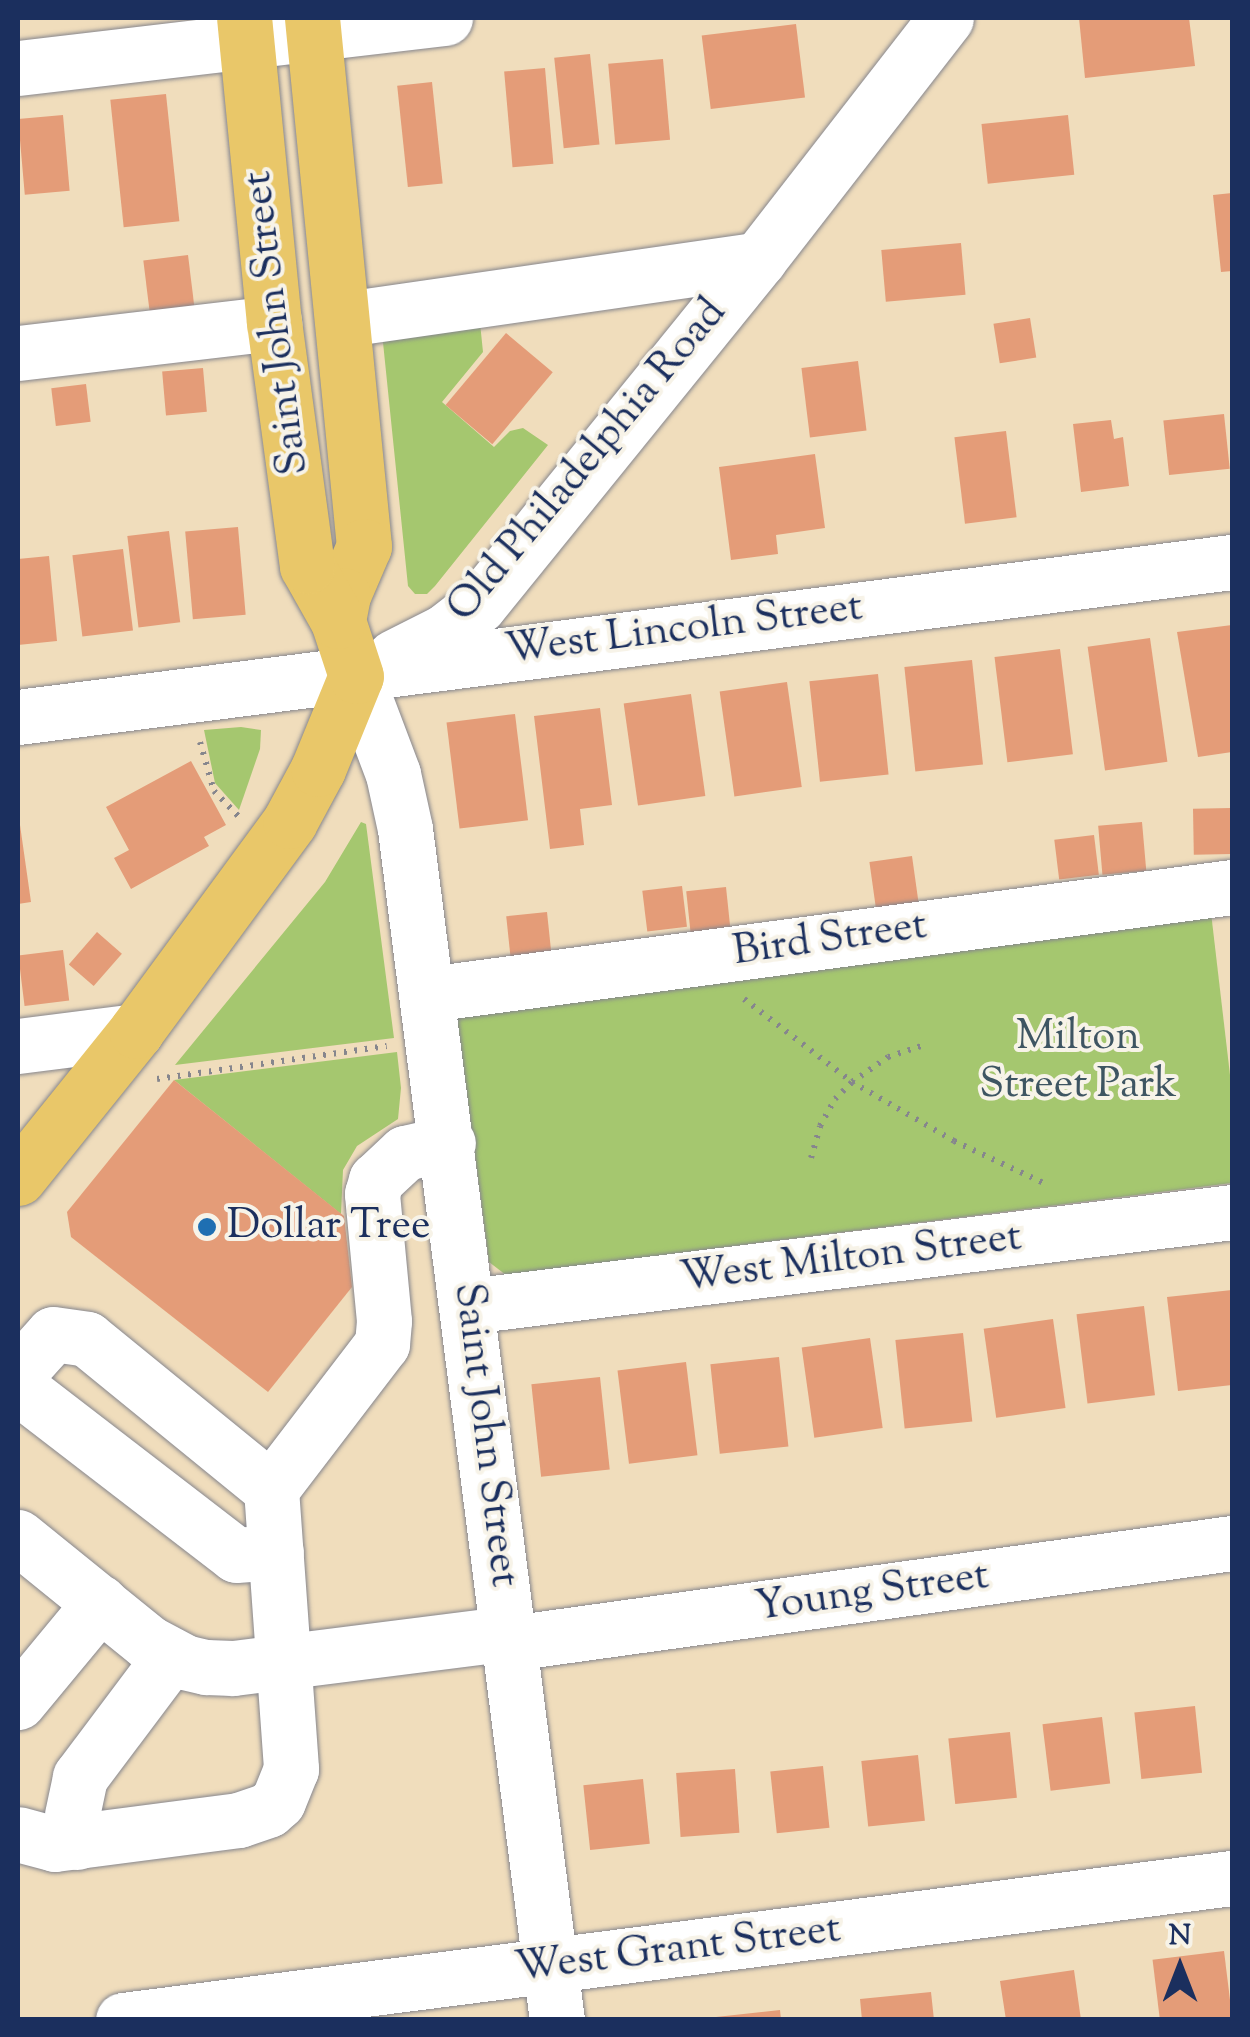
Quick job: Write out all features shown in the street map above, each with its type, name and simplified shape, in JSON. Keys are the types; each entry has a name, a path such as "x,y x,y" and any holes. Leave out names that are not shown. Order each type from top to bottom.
{"main road":[{"name":"Saint John Street","path":"313,25 345,319 364,546 343,595 338,622"},
{"name":"Saint John Street","path":"246,29 274,323 308,566 338,622 356,676"},
{"path":"18,1178 146,1055 290,821 318,769 356,676"}],"street":[{"path":"18,68 246,29 445,18"},
{"name":"Old Philadelphia Road","path":"356,676 444,632 478,604 759,259 946,18"},
{"path":"345,319 759,259"},
{"path":"18,353 274,323"},
{"name":"West Lincoln Street","path":"18,716 1232,562"},
{"name":"Saint John Street","path":"356,676 393,774 401,810 448,1142 554,1993"},
{"name":"Bird Street","path":"428,994 1232,887"},
{"path":"18,1046 146,1055"},
{"path":"18,1834 55,1844 239,1820 268,1810 284,1792 292,1768 271,1489 376,1353 384,1334 372,1194 376,1180 405,1153 448,1142"},
{"name":"West Milton Street","path":"469,1306 1232,1212"},
{"path":"18,1373 54,1334 88,1339 271,1489"},
{"path":"18,1387 236,1556 276,1552"},
{"path":"18,1537 171,1656 80,1777 72,1815 77,1842"},
{"name":"Young Street","path":"171,1656 206,1667 510,1638 1232,1542"},
{"path":"18,1702 100,1604"},
{"name":"West Grant Street","path":"123,2020 554,1993 1232,1878"}],"path":[{"path":"196,726 214,791 242,819"},
{"path":"698,958 732,990 852,1082 954,1141 1084,1202 1088,1230"},
{"path":"146,1055 400,1044"},
{"path":"811,1158 827,1112 852,1082 888,1056 927,1044"}],"green space":[{"path":"479,313 483,352 442,402 494,447 510,431 523,428 548,445 435,586 427,594 415,594 408,586 381,323"},
{"path":"204,730 261,730 260,749 239,810 215,783"},
{"path":"361,822 366,824 394,1038 175,1065 325,882"},
{"name":"Milton Street Park","path":"1210,904 1232,1092 1232,1183 506,1275 489,1262 455,1003"},
{"path":"397,1052 401,1088 398,1119 357,1146 343,1170 341,1214 174,1080"}],"building":[{"path":"1079,18 1189,18 1195,66 1085,78"},
{"path":"796,24 805,97 711,109 702,36"},
{"path":"590,54 600,145 564,148 554,58"},
{"path":"663,59 670,140 615,144 608,64"},
{"path":"545,68 553,164 513,167 504,72"},
{"path":"432,82 443,183 408,187 397,86"},
{"path":"166,94 179,221 124,227 110,100"},
{"path":"63,115 70,191 25,195 18,119"},
{"path":"1068,115 1074,175 988,184 981,124"},
{"path":"1232,193 1232,271 1221,272 1213,195"},
{"path":"961,243 966,295 886,302 881,250"},
{"path":"188,255 195,312 150,317 143,260"},
{"path":"1030,318 1036,358 1000,363 993,324"},
{"path":"506,333 553,372 492,444 446,405"},
{"path":"858,361 867,430 810,437 801,368"},
{"path":"203,368 207,412 166,415 162,372"},
{"path":"86,384 91,422 56,426 51,388"},
{"path":"1224,414 1230,469 1169,475 1163,420"},
{"path":"1111,420 1114,439 1123,437 1129,486 1081,492 1073,424"},
{"path":"1006,431 1017,517 965,524 954,437"},
{"path":"815,454 825,528 776,535 778,554 731,560 719,467"},
{"path":"238,527 246,615 193,619 185,532"},
{"path":"169,531 180,622 139,627 127,536"},
{"path":"123,549 133,630 82,637 72,555"},
{"path":"49,556 57,641 18,645 18,559"},
{"path":"1232,625 1232,752 1198,757 1177,632"},
{"path":"1150,638 1167,762 1105,771 1088,647"},
{"path":"1060,649 1073,754 1007,762 994,657"},
{"path":"972,660 983,764 915,772 904,667"},
{"path":"878,674 889,774 820,782 809,681"},
{"path":"787,682 802,787 734,796 720,691"},
{"path":"691,694 705,796 638,805 624,703"},
{"path":"600,708 612,805 580,809 584,845 550,849 534,716"},
{"path":"515,714 528,820 460,829 447,722"},
{"path":"191,761 226,825 204,837 209,846 131,889 114,858 129,850 106,807"},
{"path":"1231,808 1232,854 1194,855 1193,809"},
{"path":"18,811 31,902 18,904"},
{"path":"1142,822 1146,871 1102,875 1098,826"},
{"path":"1094,835 1099,875 1059,880 1054,840"},
{"path":"912,856 919,905 876,911 869,862"},
{"path":"682,886 687,927 647,932 642,891"},
{"path":"726,887 730,928 691,932 686,891"},
{"path":"547,912 551,953 511,957 506,916"},
{"path":"97,932 122,954 94,986 69,964"},
{"path":"63,950 69,1001 25,1006 18,955"},
{"name":"Dollar Tree","path":"174,1080 344,1216 352,1287 268,1392 71,1237 67,1212"},
{"path":"1232,1290 1232,1385 1178,1391 1167,1297"},
{"path":"1144,1306 1155,1395 1087,1404 1077,1314"},
{"path":"1053,1319 1066,1408 996,1418 984,1329"},
{"path":"963,1333 972,1422 905,1429 895,1340"},
{"path":"870,1338 883,1428 814,1438 802,1348"},
{"path":"779,1357 788,1447 720,1454 710,1364"},
{"path":"686,1362 697,1455 629,1464 618,1370"},
{"path":"600,1377 610,1469 541,1477 531,1384"},
{"path":"1195,1706 1202,1773 1141,1779 1134,1712"},
{"path":"1102,1717 1110,1784 1051,1791 1042,1724"},
{"path":"1010,1732 1017,1798 955,1804 948,1738"},
{"path":"918,1755 925,1821 868,1827 861,1761"},
{"path":"823,1766 829,1828 777,1833 770,1772"},
{"path":"735,1769 739,1833 681,1837 676,1773"},
{"path":"643,1779 650,1844 590,1850 583,1785"},
{"path":"1224,1951 1232,2020 1160,2020 1153,1960"},
{"path":"1074,1970 1081,2020 1006,2020 1000,1981"},
{"path":"931,1992 934,2020 862,2020 860,1999"},
{"path":"780,2010 781,2020 716,2020 716,2017"}],"place":[{"name":"Dollar Tree","path":"207,1227"}]}
